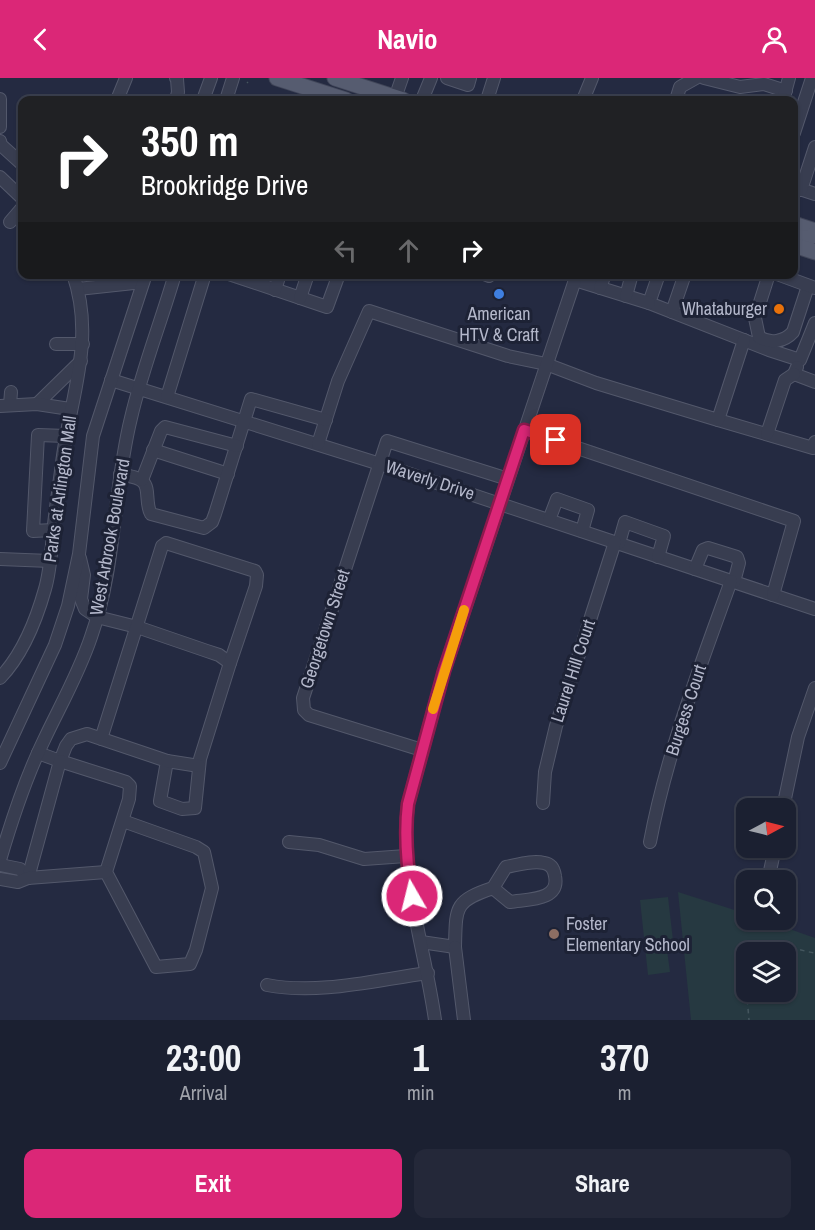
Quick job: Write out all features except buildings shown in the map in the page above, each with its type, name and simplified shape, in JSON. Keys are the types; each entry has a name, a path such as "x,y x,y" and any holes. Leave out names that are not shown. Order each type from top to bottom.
{"main road":[{"path":"277,78 314,95"},
{"path":"345,80 390,96"},
{"path":"798,226 815,232 812,237 798,238"},
{"path":"798,246 815,252"}],"street":[{"path":"119,96 126,78"},
{"path":"176,78 177,96"},
{"path":"204,96 211,78"},
{"path":"227,96 233,78"},
{"path":"399,96 402,78"},
{"path":"424,96 431,78"},
{"path":"447,78 468,85 470,78"},
{"path":"488,96 494,78"},
{"path":"585,96 592,78"},
{"path":"677,96 680,87 696,78"},
{"path":"704,78 724,81 740,87 754,82 764,84 784,96 789,78"},
{"path":"798,121 812,78"},
{"path":"0,99 0,127"},
{"path":"0,141 1,145 18,160"},
{"path":"798,186 815,147"},
{"path":"0,177 18,189"},
{"path":"798,188 815,194"},
{"path":"10,222 18,213"},
{"name":"Parks at Arlington Mall","path":"0,678 30,633 45,588 70,409 80,375 83,344 83,322 75,279"},
{"path":"78,289 139,279"},
{"name":"West Arbrook Boulevard","path":"0,763 56,645 68,606 79,554 93,436 145,279"},
{"name":"West Arbrook Boulevard","path":"0,860 13,815 38,753 73,682 92,636 108,569 120,474 131,418 173,279"},
{"path":"167,396 203,279"},
{"path":"243,279 327,307 337,279"},
{"path":"275,290 278,279"},
{"path":"300,298 306,279"},
{"path":"435,1020 406,856 405,825 408,804 444,671 575,279"},
{"path":"580,279 800,360"},
{"path":"600,288 603,279"},
{"path":"626,296 631,279"},
{"path":"649,303 657,279"},
{"path":"672,312 683,279"},
{"path":"767,279 755,318 759,337 765,341 778,341 793,332 812,287 790,279"},
{"path":"318,444 338,381 369,311 508,356 546,364 596,383 813,448 815,442"},
{"path":"767,434 785,380 794,374 815,323"},
{"path":"718,420 744,340"},
{"path":"56,344 83,344"},
{"path":"37,404 81,361"},
{"path":"794,374 815,382"},
{"name":"Waverly Drive","path":"111,380 500,503 815,609"},
{"path":"11,392 5,406 37,404 70,409"},
{"path":"120,474 142,480 145,485 147,507 152,514 204,528 212,522 215,514 251,399 326,420"},
{"path":"142,480 160,431 165,427 237,446"},
{"path":"524,430 794,521 773,595"},
{"path":"53,530 33,531 38,435 66,436"},
{"path":"380,464 387,441 508,479"},
{"path":"153,450 228,474"},
{"name":"Georgetown Street","path":"380,464 302,704 309,715 322,720 422,750"},
{"path":"549,520 557,499 588,510 582,531"},
{"name":"Laurel Hill Court","path":"543,803 545,772 556,726 625,522 664,536 658,556"},
{"path":"101,739 162,546 166,543 255,571 256,586 200,759 195,808 182,809 160,801 167,761"},
{"path":"695,569 703,550 708,548 728,554 737,558 739,563 733,581"},
{"path":"79,554 84,575 81,599 85,609 97,617 137,627 219,655 230,663"},
{"path":"0,559 50,561"},
{"name":"Burgess Court","path":"650,842 658,797 683,714 733,581"},
{"path":"785,798 798,737 815,688"},
{"path":"28,878 60,761 66,746 72,739 87,734 167,761 200,766"},
{"path":"38,753 126,782 130,786 123,822 106,872 156,967 190,964 196,950 212,888 204,852 123,822"},
{"path":"290,842 319,845 364,859 406,856"},
{"path":"464,1020 455,946 456,916 461,903 470,896 493,888 506,867 544,862 555,871 557,884 544,897 510,902 493,888"},
{"path":"0,865 20,869 28,878"},
{"path":"0,879 18,882 28,878 106,872"},
{"path":"421,942 455,946"},
{"path":"267,985 287,989 313,989 428,973"}],"path":[{"path":"796,949 815,953"},
{"path":"747,1002 749,1020"}],"shaded area":[{"path":"678,892 736,910 736,930 792,930 815,938 815,1020 691,1020"},
{"path":"668,897 674,949 667,950 670,972 648,975 640,900"}],"slow traffic":[{"path":"433,709 464,610"}],"place":[{"name":"American HTV & Craft","path":"499,294"},
{"name":"Whataburger","path":"779,309"},
{"name":"Foster Elementary School","path":"554,934"}],"route":[{"path":"412,896 406,856 405,825 415,774 444,671 524,430 556,440"}]}
